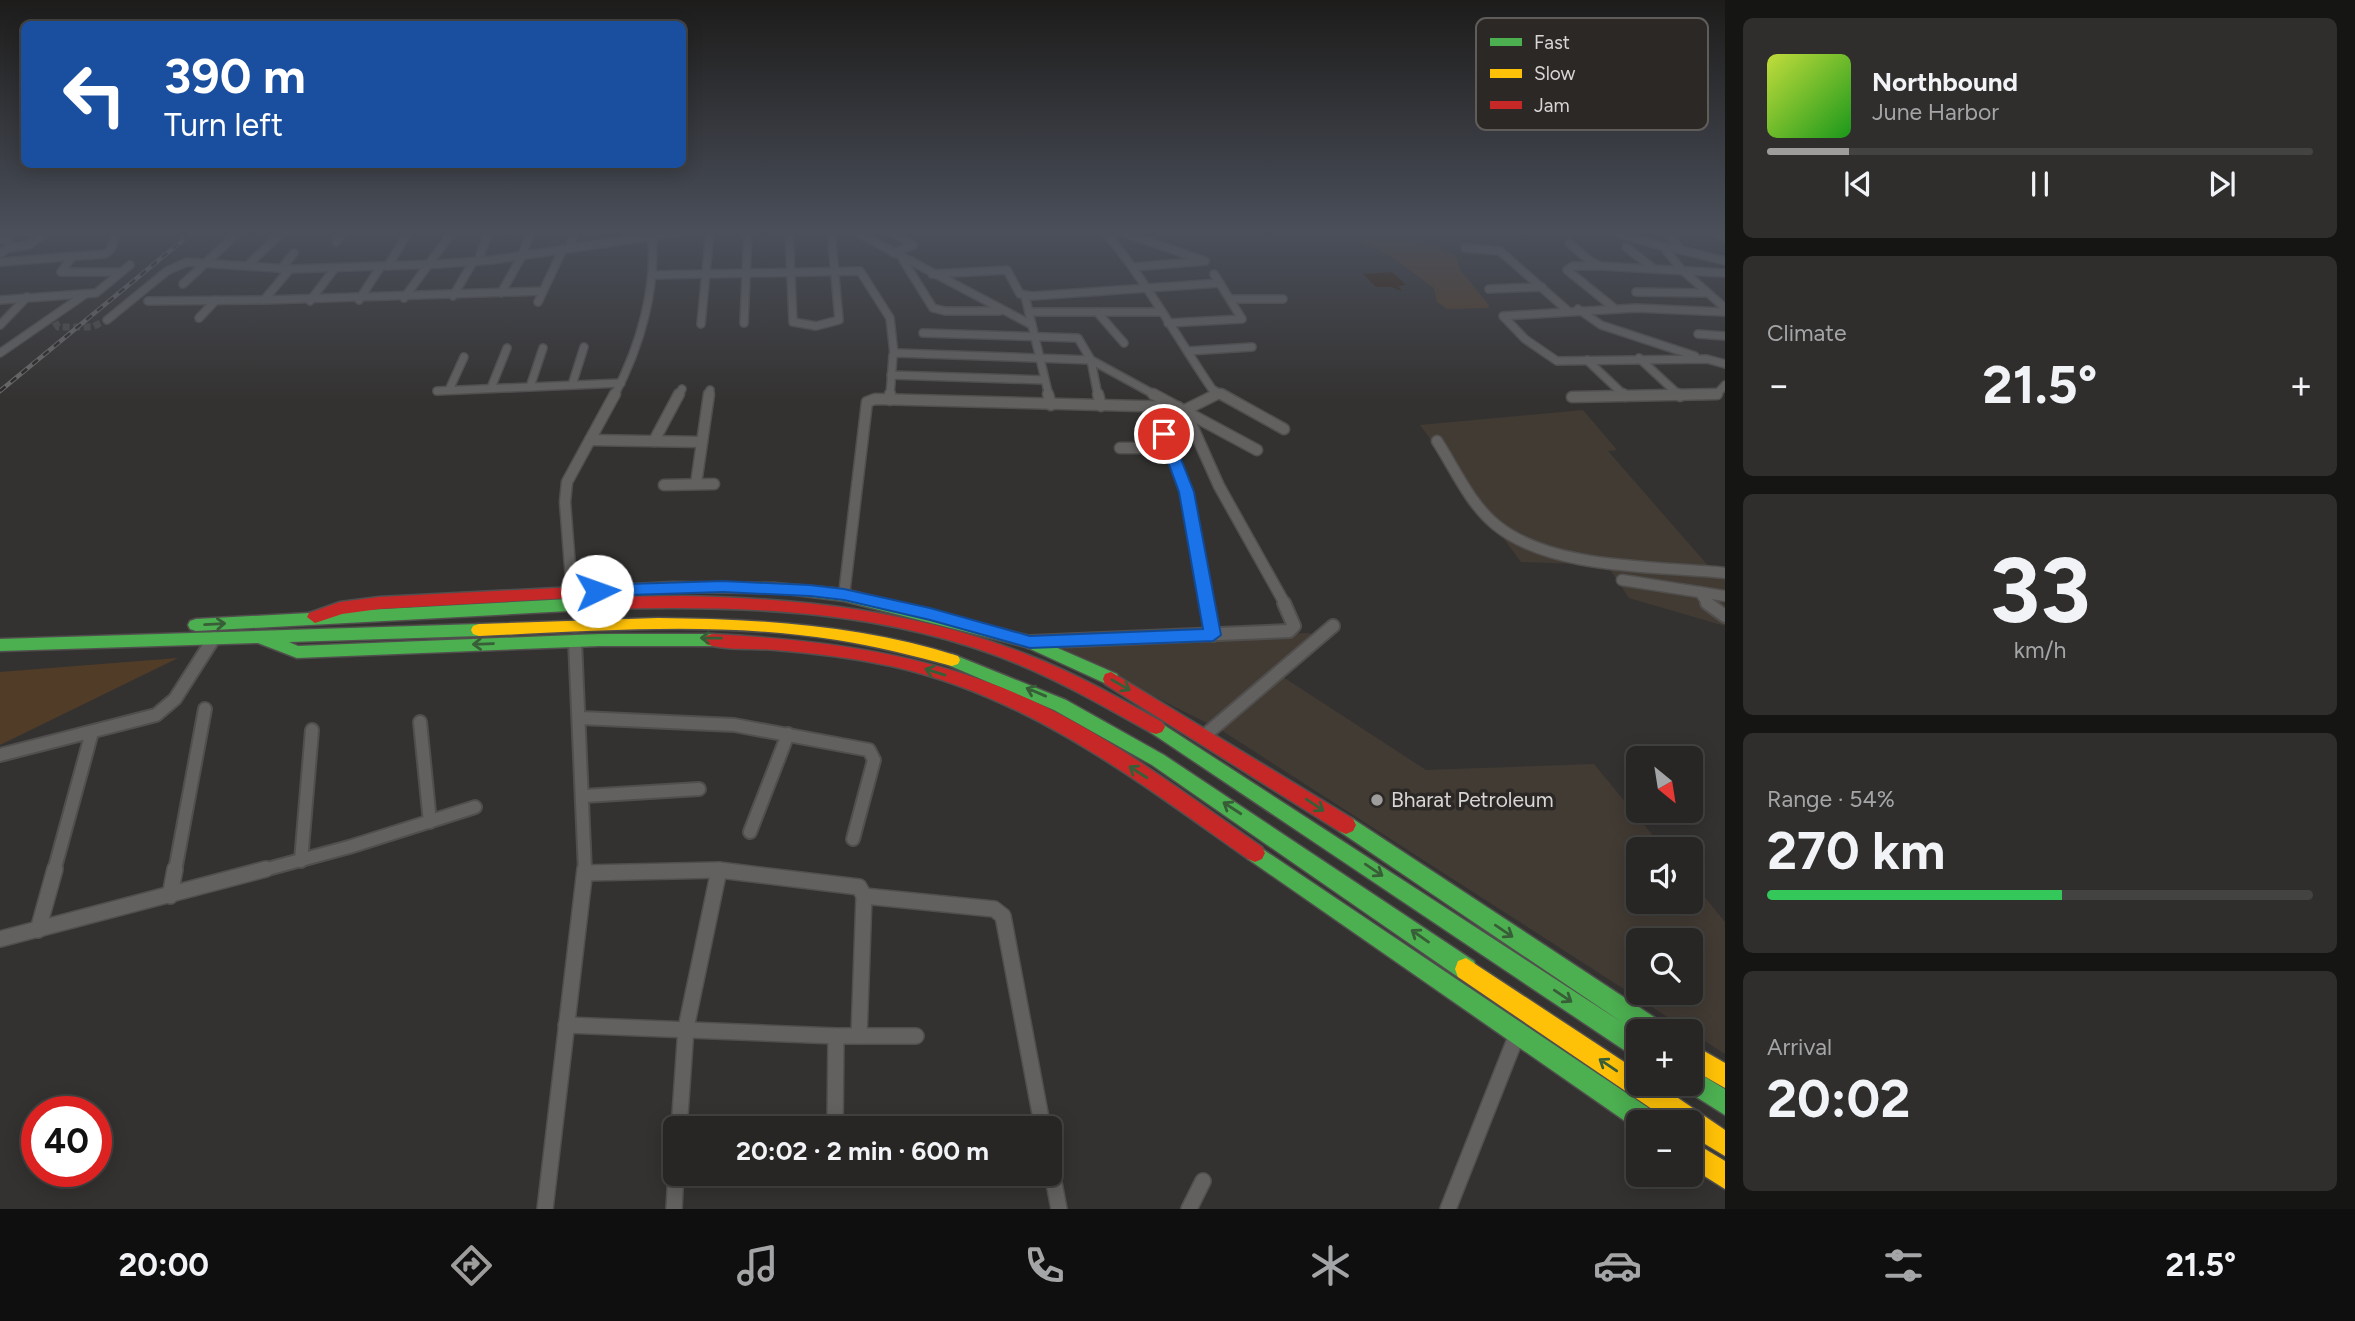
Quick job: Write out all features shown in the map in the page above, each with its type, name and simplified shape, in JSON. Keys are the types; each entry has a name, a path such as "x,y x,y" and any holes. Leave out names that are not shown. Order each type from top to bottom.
{"main road":[{"path":"312,618 340,608 379,603 723,586 844,595 1030,642 1114,680 1283,783 1638,1019"},
{"path":"0,634 642,601 743,600 855,611 915,624 981,643 1035,663 1093,691 1154,726 1626,1038"},
{"path":"0,645 715,622 839,633 883,640 950,660 1041,694 1096,722 1158,760 1725,1144"},
{"path":"259,637 278,647 297,652 716,638 819,646 874,655 993,691 1038,712 1126,765 1630,1110"},
{"path":"1703,1062 1725,1076"},
{"path":"1703,1089 1725,1103"},
{"path":"1703,1161 1725,1176"}],"street":[{"path":"52,296 60,287"},
{"path":"55,322 102,287"},
{"path":"107,320 147,287"},
{"path":"264,300 273,287"},
{"path":"310,301 320,287"},
{"path":"359,300 369,287"},
{"path":"404,298 412,287"},
{"path":"453,296 459,287"},
{"path":"501,293 504,287"},
{"path":"572,592 566,490 570,474 621,383 650,299 651,287"},
{"path":"701,324 705,287"},
{"path":"744,323 745,287"},
{"path":"792,287 793,322 831,325 839,320 836,287"},
{"path":"872,287 891,322 894,354 890,400"},
{"path":"921,287 933,308 944,311 1003,311"},
{"path":"958,287 1034,330"},
{"path":"1016,287 1025,296 1051,405"},
{"path":"1025,296 1137,287"},
{"path":"1143,287 1217,394 1284,429"},
{"path":"1168,323 1240,320 1242,317 1223,287"},
{"path":"1589,287 1614,308"},
{"path":"1702,287 1725,310"},
{"path":"1489,289 1542,288 1567,310"},
{"path":"148,301 359,300 543,290 538,302"},
{"path":"1636,292 1708,293"},
{"path":"0,353 86,293"},
{"path":"0,300 96,293"},
{"path":"0,326 27,298"},
{"path":"1230,299 1283,299"},
{"path":"199,318 216,300"},
{"path":"1707,359 1639,358 1564,362 1550,359 1525,339 1503,316 1614,308 1725,310"},
{"path":"1578,309 1612,330 1725,364"},
{"path":"1029,312 1161,312"},
{"path":"1097,312 1124,343"},
{"path":"923,333 1034,330 1078,338 1085,344 1091,360 1101,406"},
{"path":"1698,334 1725,336"},
{"path":"572,385 584,347"},
{"path":"1188,351 1252,347"},
{"path":"491,388 507,348"},
{"path":"530,387 543,348"},
{"path":"894,354 1039,356 1091,360 1257,450"},
{"path":"449,390 464,357"},
{"path":"1639,358 1680,396"},
{"path":"1587,360 1625,396"},
{"path":"891,375 1045,380"},
{"path":"437,391 621,383"},
{"path":"1572,397 1716,395 1725,385"},
{"path":"654,441 682,389"},
{"path":"696,484 710,390"},
{"path":"844,595 865,404 875,399 1182,409 1217,394"},
{"path":"1030,642 1274,633 1289,631 1294,626 1293,619 1209,466 1182,409"},
{"path":"1164,434 1190,505 1213,635"},
{"path":"590,440 702,442"},
{"path":"1437,441 1486,515 1505,531 1524,541 1579,558 1725,573"},
{"path":"1120,448 1170,449"},
{"path":"664,485 714,484"},
{"path":"1622,580 1725,596"},
{"path":"1700,592 1710,608 1725,616"},
{"path":"1204,736 1333,626"},
{"path":"0,755 140,721 166,708 214,638"},
{"path":"545,1209 585,873 581,718 575,641"},
{"path":"170,896 205,709"},
{"path":"581,718 734,725 872,752 874,760 853,839"},
{"path":"420,722 430,822"},
{"path":"301,860 313,730"},
{"path":"38,930 92,732"},
{"path":"750,832 788,734"},
{"path":"584,796 699,789"},
{"path":"0,939 301,860 475,807"},
{"path":"585,873 719,870 852,884 859,887 864,896 859,1036"},
{"path":"679,1116 686,1028 719,870"},
{"path":"864,896 995,909 1003,916 1041,1116"},
{"path":"566,1025 836,1036 916,1036"},
{"path":"1448,1209 1518,1031"},
{"path":"835,1116 836,1036"},
{"path":"1189,1209 1203,1181"},
{"path":"674,1209 675,1186"},
{"path":"1054,1186 1059,1209"}],"shaded area":[{"path":"1474,287 1489,305 1488,308 1447,309 1437,302 1434,288"},
{"path":"1583,410 1617,450 1608,451 1718,577 1725,578 1725,626 1629,598 1607,565 1521,562 1420,425"},
{"path":"1309,633 1322,640 1280,675 1426,770 1594,764 1626,803 1626,823 1643,823 1654,837 1626,837 1626,914 1703,914 1703,895 1725,922 1725,1054 1703,1040 1703,1019 1671,1019 1649,1005 1703,1005 1703,928 1626,928 1626,990 1221,730 1066,652 1063,643"},
{"path":"178,658 0,745 0,672"}],"tunnel":[{"path":"55,322 58,327 92,327 107,320"}],"railway":[{"path":"0,391 126,287"}],"traffic: fast":[{"path":"775,588 844,595 1030,642 1111,679"},
{"path":"196,625 606,603"},
{"path":"0,645 479,630"},
{"path":"259,637 297,652 599,640 712,640"},
{"path":"952,660 1060,705 1158,760 1466,969"},
{"path":"1156,727 1626,1038"},
{"path":"1346,825 1637,1019"},
{"path":"1255,853 1630,1110"},
{"path":"1703,1089 1725,1103"}],"traffic: slow":[{"path":"479,630 658,624 776,627 894,644 952,660"},
{"path":"1466,969 1725,1144"},
{"path":"1703,1062 1725,1076"},
{"path":"1703,1161 1725,1176"}],"traffic: jam":[{"path":"315,617 340,608 379,603 673,587 775,588"},
{"path":"606,603 755,603 824,609 891,620 957,637 1023,660 1089,689 1156,727"},
{"path":"712,640 855,653 925,668 994,691 1063,724 1096,744 1255,853"},
{"path":"1111,679 1346,825"}],"place":[{"name":"Bharat Petroleum","path":"1377,800"}],"route":[{"path":"597,591 723,586 844,595 930,614 1030,642 1213,635 1190,505 1164,434"}]}
